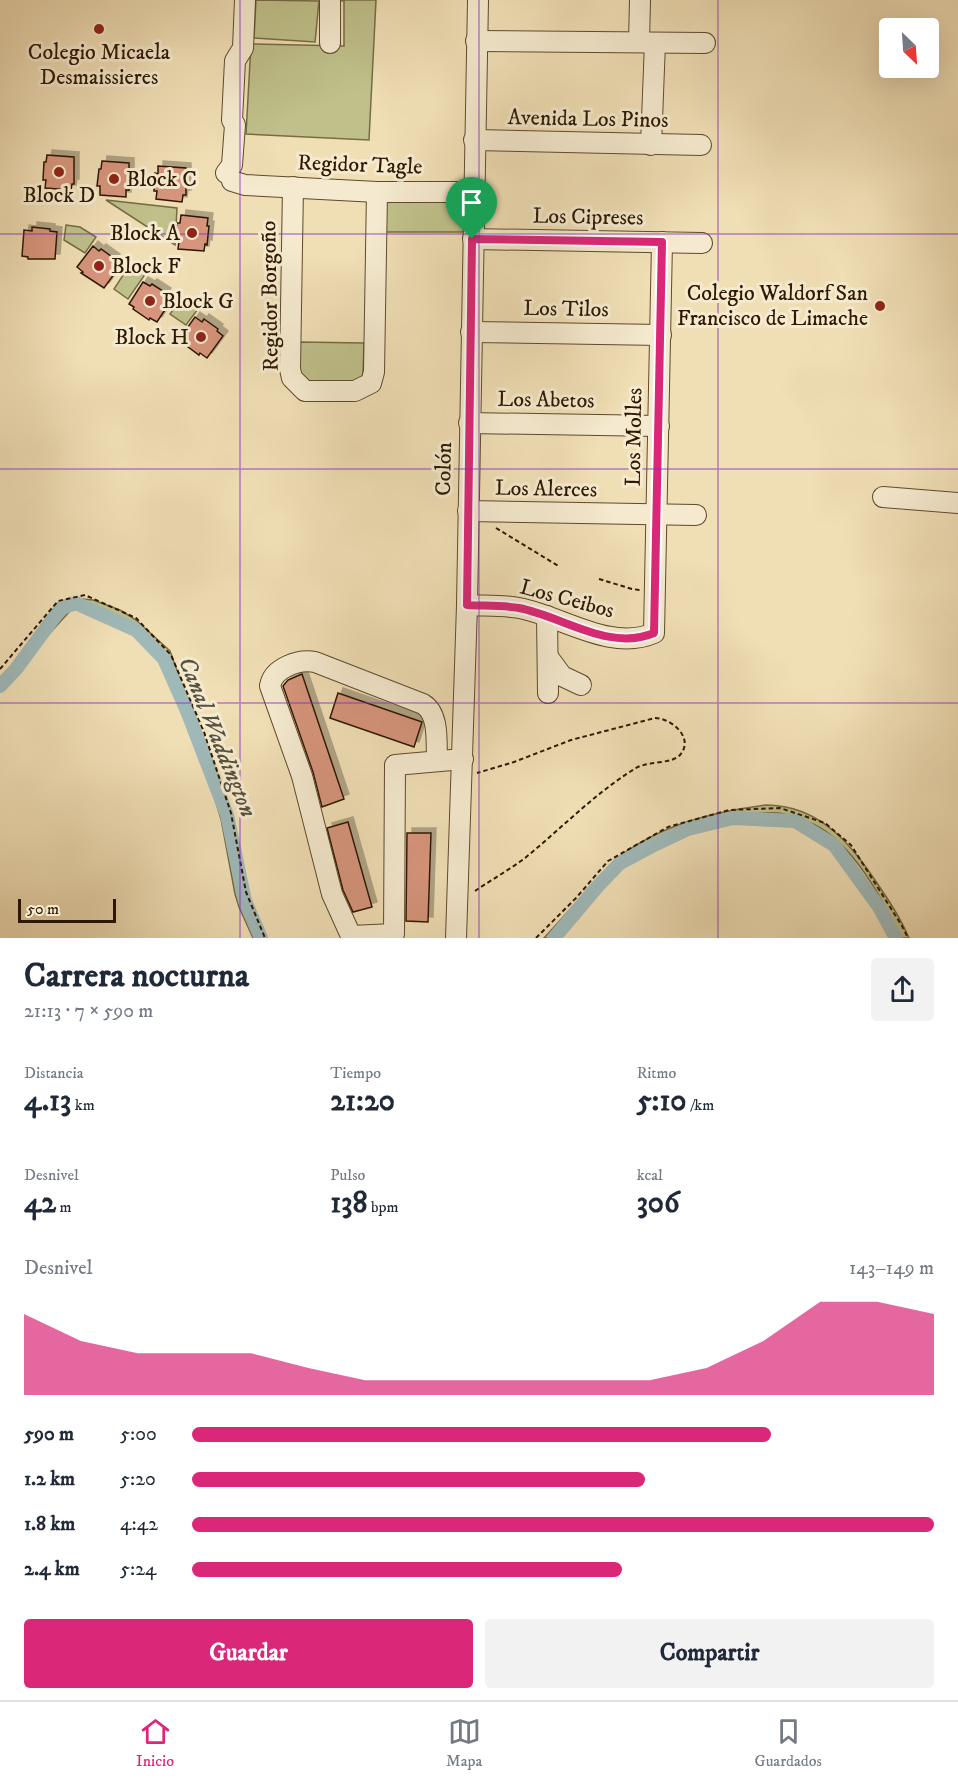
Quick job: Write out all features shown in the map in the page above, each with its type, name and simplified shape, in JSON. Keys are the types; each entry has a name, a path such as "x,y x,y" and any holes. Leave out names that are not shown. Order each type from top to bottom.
{"street":[{"name":"Regidor Tagle","path":"245,0 243,48 234,61 232,120 235,125 232,165 235,180 293,187 377,192 473,192"},
{"path":"330,0 330,43"},
{"name":"Colón","path":"456,938 467,605 478,0"},
{"path":"640,0 647,43 651,145"},
{"path":"476,41 705,43"},
{"name":"Avenida Los Pinos","path":"474,140 701,145"},
{"name":"Regidor Borgoño","path":"293,187 290,369 292,378 305,391 356,391 371,383 374,372 377,192"},
{"name":"Los Cipreses","path":"472,239 702,243"},
{"name":"Los Molles","path":"654,633 662,242"},
{"name":"Los Tilos","path":"471,332 661,335"},
{"name":"Los Abetos","path":"469,423 658,426"},
{"path":"883,496 958,503"},
{"name":"Los Alerces","path":"468,511 696,515"},
{"name":"Los Ceibos","path":"467,605 518,608 613,638 644,638 654,633"},
{"path":"547,616 548,693"},
{"path":"548,657 562,676 581,685"},
{"path":"437,762 434,719 430,710 423,704 310,661 301,662 279,671 271,681 270,686 302,776 332,894 351,936 394,934 395,765 437,762 462,768"}],"path":[{"path":"495,528 560,567"},
{"path":"599,579 632,589 655,591"},
{"path":"0,669 58,601 85,595 136,618 171,655 204,732 231,813 246,892 265,938"},
{"path":"457,903 523,860 598,795 639,767 677,758 683,750 684,742 675,724 662,718 655,718 593,733 506,765 462,768"},
{"path":"536,938 576,898 608,861 668,827 729,810 780,808 825,823 851,844 903,926 908,938"}],"green space":[{"path":"256,0 319,1 315,42 254,38"},
{"path":"336,0 376,0 369,140 246,134 251,44 344,46 344,1"},
{"path":"106,200 177,208 175,245"},
{"path":"466,200 465,232 384,232 386,201"},
{"path":"66,225 80,227 96,237 85,253 64,240"},
{"path":"131,263 146,273 128,299 114,289"},
{"path":"182,297 198,309 186,325 170,314"},
{"path":"300,342 364,343 363,375 356,383 306,383 299,374"},
{"path":"83,599 93,600 120,610 136,620 170,651 217,783 244,905 259,938 253,938 239,907 221,819 205,767 167,660 154,643 132,625 108,611 87,605 80,606 70,611 0,688 0,679 66,606"},
{"path":"766,805 803,812 834,831 871,873 897,913 909,938 901,938 876,890 854,858 841,844 813,824 778,813 763,813 723,820 680,832 643,848 620,865 551,938 544,938 615,860 632,848 687,822 706,816"}],"building":[{"name":"Block D","path":"47,155 74,157 74,184 71,190 45,188 44,162 46,162"},
{"name":"Block C","path":"102,161 129,163 129,190 126,190 126,197 100,195 100,186 97,186"},
{"path":"158,166 186,168 186,195 183,195 182,202 156,199 155,173 158,174"},
{"name":"Block A","path":"181,215 208,218 207,245 205,244 204,251 178,249 177,223 180,223"},
{"path":"32,227 57,232 55,259 28,259 22,256 24,230 32,231"},
{"name":"Block F","path":"93,246 115,259 114,261 120,266 104,288 81,273 83,272 77,267"},
{"name":"Block G","path":"143,282 150,286 152,284 172,299 157,322 150,318 149,320 129,304"},
{"name":"Block H","path":"195,317 202,322 204,319 218,329 217,331 223,336 207,358 184,344 185,342 180,338"},
{"path":"302,674 344,799 322,807 313,772 283,686 288,680"},
{"path":"338,693 422,722 414,747 330,718"},
{"path":"348,822 372,907 353,912 343,890 327,828"},
{"path":"407,833 431,833 428,922 406,921"}],"waterway":[{"name":"Canal Waddington","path":"0,686 16,669 61,608 76,603 136,630 164,659 187,711 227,815 245,901 261,938"},
{"name":"Canal Waddington","path":"554,938 620,863 688,829 733,818 795,821 834,845 879,907 896,938"}],"place":[{"name":"Colegio Micaela Desmaissieres","path":"99,29"},
{"name":"Block D","path":"59,172"},
{"name":"Block C","path":"114,179"},
{"name":"Block A","path":"192,233"},
{"name":"Block F","path":"99,266"},
{"name":"Block G","path":"150,301"},
{"name":"Colegio Waldorf San Francisco de Limache","path":"880,306"},
{"name":"Block H","path":"201,337"}],"route":[{"path":"472,239 662,242 654,633 644,638 613,638 518,608 467,605 472,239"}]}
